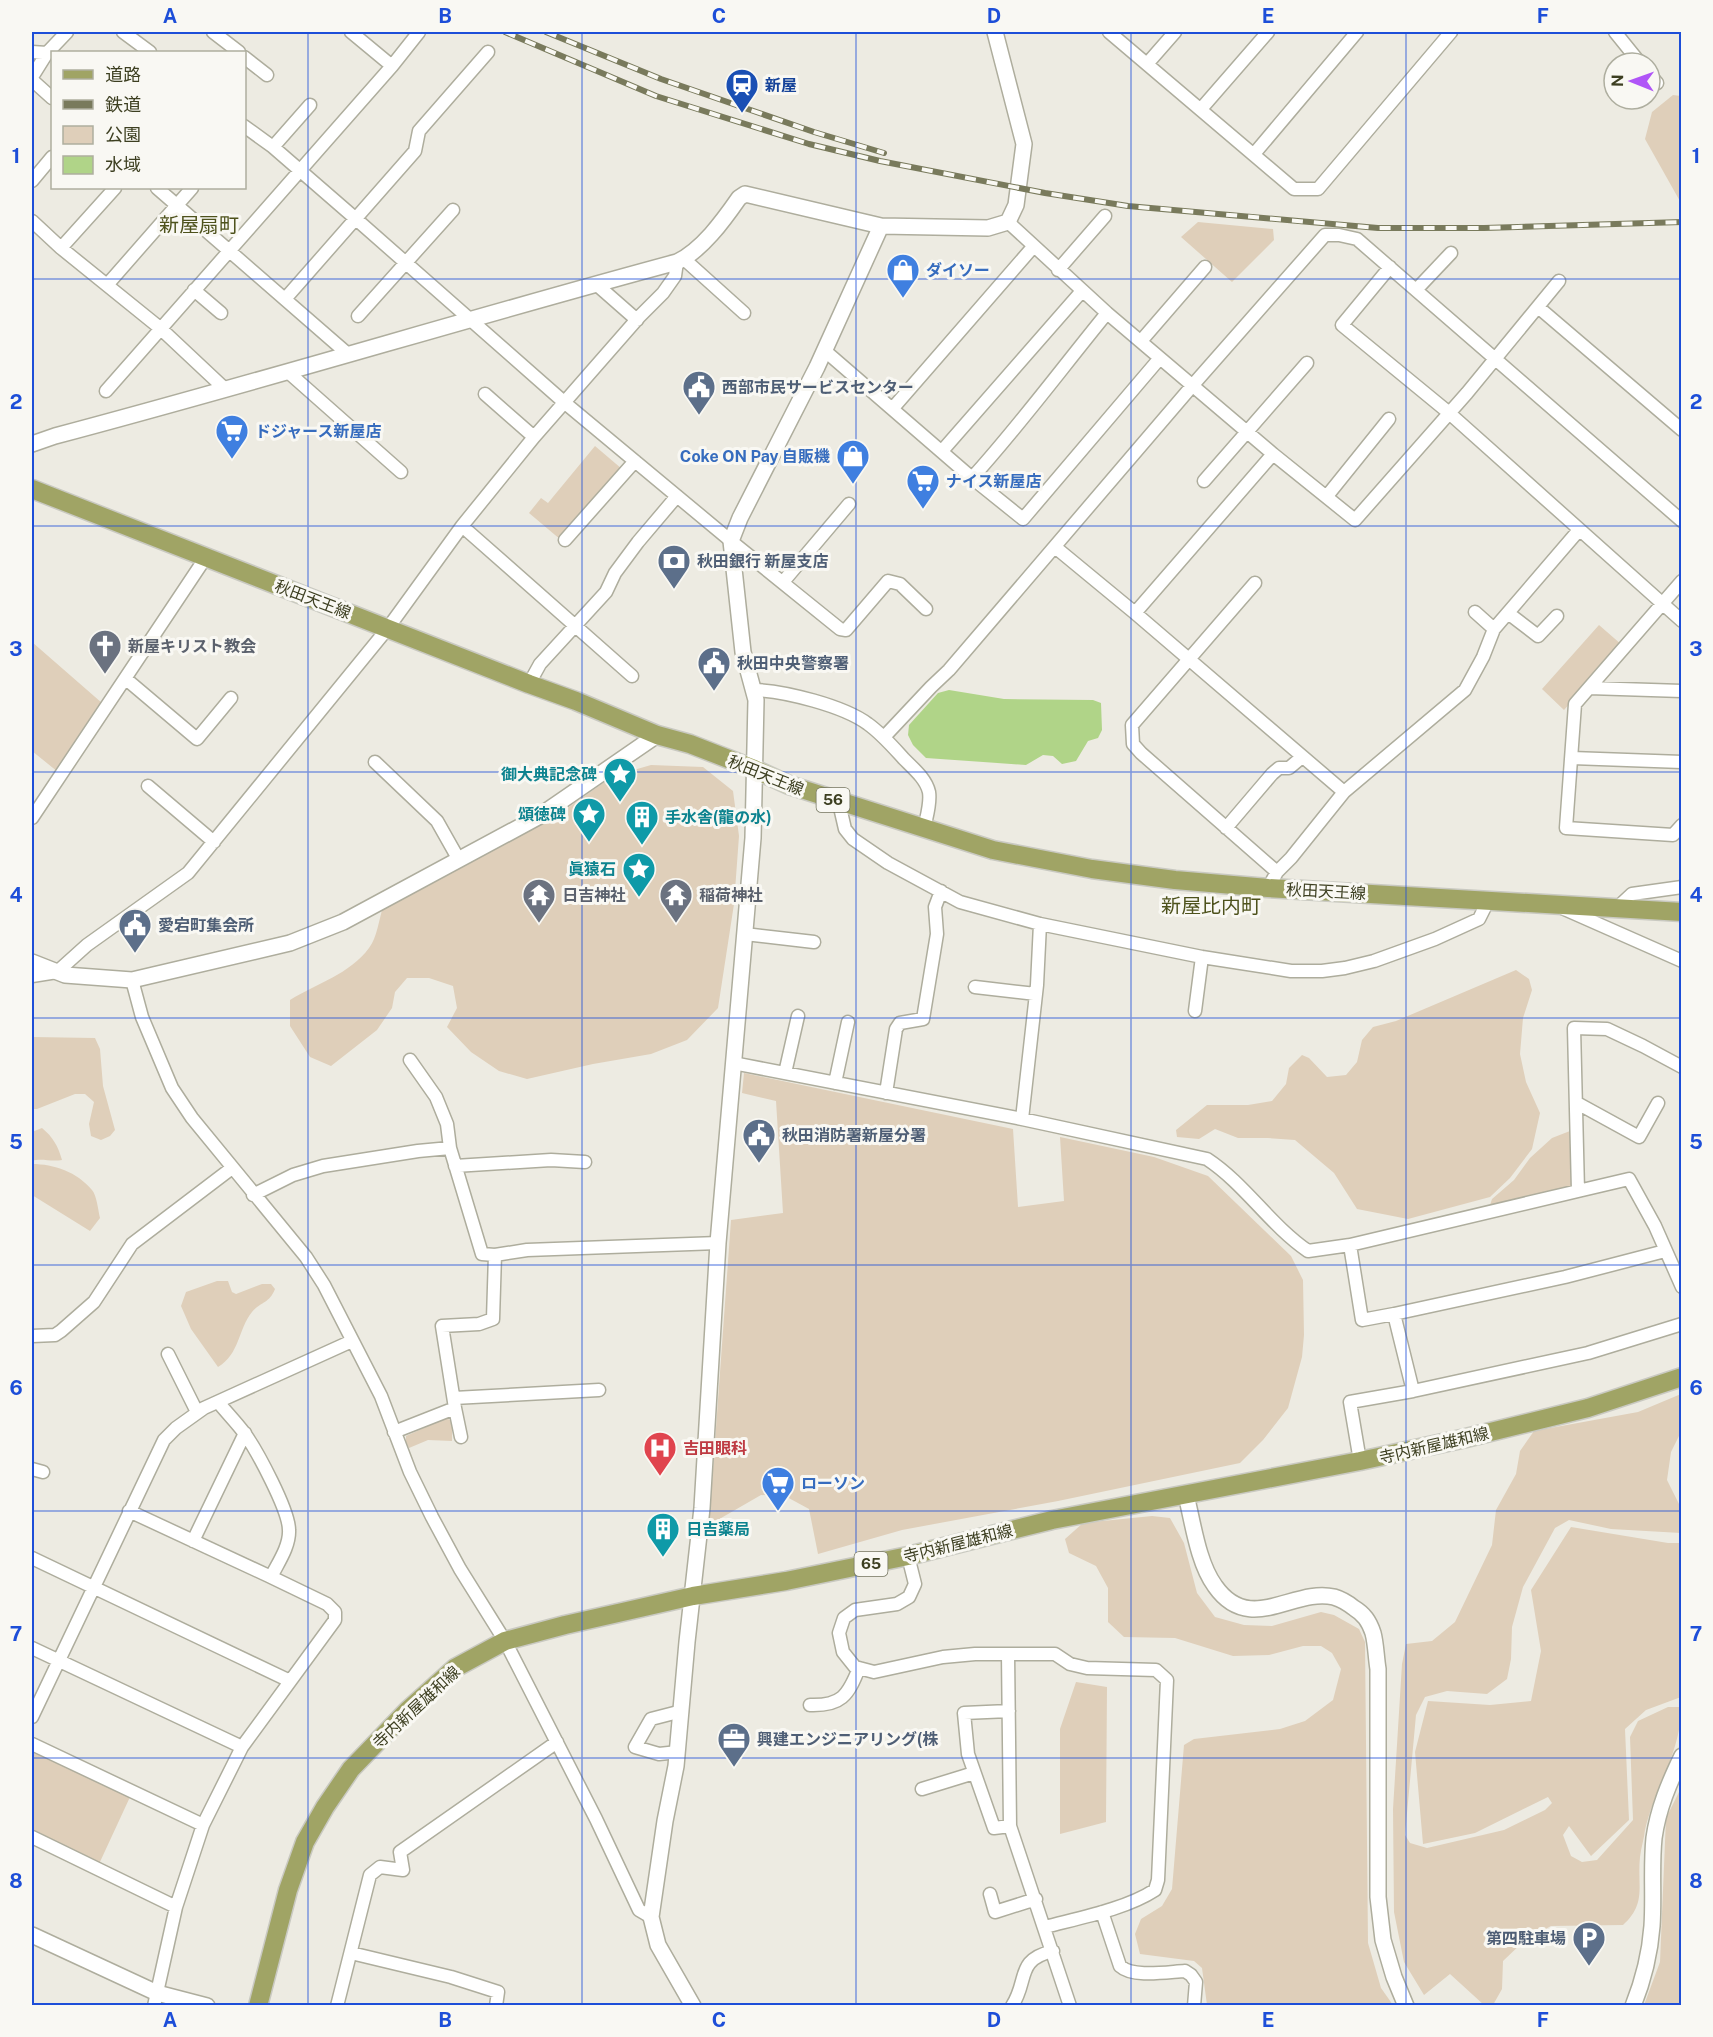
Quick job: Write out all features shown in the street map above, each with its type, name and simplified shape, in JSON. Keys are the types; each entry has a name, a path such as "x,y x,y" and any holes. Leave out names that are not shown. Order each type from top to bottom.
{"main road":[{"name":"秋田天王線","path":"32,489 576,701 657,735 690,744 789,785 839,803 993,850 1092,869 1175,880 1268,888 1682,912"},
{"name":"寺内新屋雄和線","path":"258,2006 288,1890 305,1842 325,1807 351,1769 408,1710 455,1668 505,1641 565,1624 693,1596 786,1581 908,1556 1052,1520 1360,1461 1588,1408 1682,1377"}],"street":[{"path":"51,97 32,79 47,53 67,32"},
{"path":"123,32 149,51"},
{"path":"213,32 238,51"},
{"path":"351,32 392,66"},
{"path":"106,391 392,66 419,32"},
{"path":"32,444 681,260 711,234 739,198 745,194 880,226 988,228 1008,222 1016,205 1024,144 995,32"},
{"path":"1109,32 1294,189 1318,189 1451,32"},
{"path":"1147,64 1175,32"},
{"path":"1201,109 1268,32"},
{"path":"1254,154 1357,32"},
{"path":"1615,32 1630,51"},
{"path":"32,52 47,53"},
{"path":"285,299 415,151 419,131 488,52"},
{"path":"246,59 267,75"},
{"path":"273,147 310,105"},
{"path":"246,129 273,147 565,402 840,629 846,630 888,581 900,584 926,609"},
{"path":"32,181 51,158"},
{"path":"61,248 114,189"},
{"path":"158,189 349,355"},
{"path":"107,285 191,189"},
{"path":"358,316 453,210"},
{"path":"1058,270 1105,216"},
{"path":"32,221 61,248 160,328 225,389"},
{"path":"1008,222 1058,270 1192,386 1355,520 1559,281"},
{"path":"693,2006 658,1945 651,1917 678,1752 687,1642 702,1508 718,1243 753,838 756,700 743,652 731,541 740,518 824,350 880,226"},
{"path":"884,737 950,670 1192,386 1325,235 1357,239 1682,521"},
{"path":"893,408 1033,247"},
{"path":"1416,291 1450,253"},
{"path":"681,260 744,313"},
{"path":"32,976 57,972 87,945 188,873 388,628 462,526 534,437 663,293 675,276 681,260"},
{"path":"1141,341 1205,267"},
{"path":"1390,267 1342,325 1448,412 1682,621"},
{"path":"596,284 637,320"},
{"path":"194,290 221,313"},
{"path":"942,451 1082,291"},
{"path":"1538,307 1682,430"},
{"path":"972,478 1006,440 1107,313"},
{"path":"824,350 1023,519 1160,358"},
{"path":"1204,481 1307,363"},
{"path":"288,372 401,472"},
{"path":"485,394 534,437"},
{"path":"1327,496 1389,419"},
{"path":"1135,613 1273,454"},
{"path":"565,540 635,461"},
{"path":"529,684 540,664 606,592 615,573 677,496"},
{"path":"783,582 849,504"},
{"path":"462,526 632,676"},
{"path":"1268,888 1277,872 1344,792 1465,690 1483,657 1494,630 1579,530"},
{"path":"1055,547 1344,792"},
{"path":"32,818 206,557"},
{"path":"1682,581 1575,704 1566,828 1673,835 1682,825"},
{"path":"1255,583 1132,725 1133,744 1277,872"},
{"path":"1475,612 1494,630"},
{"path":"1508,613 1538,636 1557,616"},
{"path":"126,679 197,739 231,698"},
{"path":"1589,688 1682,691"},
{"path":"754,690 770,691 850,712 884,737 925,781 929,794 924,829"},
{"path":"32,962 57,972 96,978 132,980 290,943 343,922 538,817 657,735"},
{"path":"1226,828 1272,774 1279,768 1289,768 1302,757"},
{"path":"1572,758 1682,762"},
{"path":"375,762 437,821 459,860"},
{"path":"148,786 214,842"},
{"path":"839,803 845,829 853,839 888,863 960,902 1040,924 1202,957 1292,971 1322,971 1374,961 1435,939 1479,919 1488,901"},
{"path":"1617,908 1632,894 1682,887"},
{"path":"886,1093 896,1029 900,1023 923,1019 937,934 935,907 941,891"},
{"path":"1553,904 1682,961"},
{"path":"1022,1119 1036,994 1040,924"},
{"path":"745,934 814,942"},
{"path":"1195,1011 1202,957"},
{"path":"132,980 142,1017 172,1089 253,1195 306,1257 324,1285 381,1396 394,1432 432,1517 460,1569 505,1641 596,1819 639,1910 651,1917"},
{"path":"975,987 1036,994"},
{"path":"785,1073 798,1016"},
{"path":"835,1083 848,1022"},
{"path":"1578,1191 1574,1028 1607,1029 1682,1067"},
{"path":"410,1060 436,1097 447,1124 450,1148 482,1254 495,1255 527,1250 718,1243"},
{"path":"733,1063 1022,1119 1207,1159 1225,1171 1292,1240 1308,1251 1350,1245 1629,1179 1655,1226 1682,1287"},
{"path":"1577,1103 1639,1137 1658,1103"},
{"path":"253,1195 293,1175 323,1166 450,1148"},
{"path":"455,1166 551,1160 585,1162"},
{"path":"32,1336 55,1335 61,1331 94,1302 132,1244 232,1168"},
{"path":"1350,1245 1362,1320 1565,1277 1665,1251"},
{"path":"461,1437 442,1326 479,1324 493,1319 495,1255"},
{"path":"1394,1314 1413,1391"},
{"path":"1360,1461 1350,1402 1413,1391 1588,1353 1682,1324"},
{"path":"32,1717 164,1440 197,1412 310,1358 352,1341"},
{"path":"168,1354 197,1412"},
{"path":"394,1432 455,1403 599,1390"},
{"path":"218,1402 245,1433 287,1516 290,1531 271,1577"},
{"path":"193,1541 245,1433"},
{"path":"1186,1495 1206,1571 1216,1588 1230,1602 1247,1608 1266,1609 1314,1597 1334,1597 1365,1615 1373,1633 1378,1669 1378,1897 1383,1940 1406,2006"},
{"path":"129,1511 327,1604 335,1612 335,1620 242,1747 203,1825 176,1907 155,1999"},
{"path":"908,1556 915,1584 909,1597 897,1604 855,1610 844,1618 839,1633 843,1652 855,1667 874,1672 943,1657 975,1654 1055,1654 1070,1664 1087,1668 1156,1670 1167,1680 1158,1880 1155,1890 1147,1896 1102,1912 1045,1927"},
{"path":"32,1558 290,1681"},
{"path":"32,1648 242,1747"},
{"path":"1008,1654 1010,1826 1070,2006"},
{"path":"810,1705 840,1701 851,1688 859,1668"},
{"path":"678,1752 660,1754 635,1747 651,1719 682,1711"},
{"path":"1009,1711 964,1713 968,1754 994,1828 1010,1826"},
{"path":"337,2006 370,1875 380,1867 403,1870 400,1852 557,1743"},
{"path":"32,1744 203,1825"},
{"path":"1633,2006 1647,1961 1652,1926 1654,1840 1658,1816 1667,1786 1682,1756"},
{"path":"922,1789 975,1773"},
{"path":"32,1837 176,1907"},
{"path":"990,1894 995,1911 1036,1899"},
{"path":"1102,1912 1120,1966 1125,1971 1134,1973 1185,1971 1196,1982 1194,2006"},
{"path":"32,1935 155,1999 207,2006"},
{"path":"1012,2006 1027,1966 1036,1955 1053,1951"},
{"path":"351,1953 452,1977 498,1992 496,2006"}],"green space":[{"path":"1673,95 1681,96 1681,203 1645,139 1652,112 1662,111 1662,104"},
{"path":"1198,222 1273,229 1274,240 1232,282 1181,237"},
{"path":"595,446 622,469 561,540 529,513 541,498 548,503"},
{"path":"1599,625 1622,645 1564,710 1542,689"},
{"path":"32,642 102,703 58,772 32,751"},
{"path":"651,765 703,767 733,791 739,836 734,904 718,1008 687,1040 651,1054 527,1079 499,1071 471,1052 447,1027 457,1008 453,986 429,978 407,978 395,992 392,1008 377,1030 331,1066 310,1057 290,1026 290,1000 343,972 361,957 374,939 383,907 552,819 613,776"},
{"path":"1516,970 1529,979 1532,990 1523,1018 1520,1054 1526,1082 1540,1113 1532,1149 1510,1178 1490,1197 1408,1219 1357,1209 1334,1173 1295,1140 1238,1138 1215,1129 1199,1139 1177,1137 1176,1130 1207,1105 1248,1105 1272,1101 1286,1084 1289,1068 1302,1055 1309,1058 1327,1077 1346,1075 1357,1062 1362,1040 1373,1027 1396,1021"},
{"path":"32,1037 95,1038 100,1049 103,1086 115,1130 110,1136 101,1140 91,1136 89,1124 94,1102 85,1094 75,1094 32,1109"},
{"path":"744,1073 1013,1129 1018,1207 1064,1201 1060,1137 1154,1157 1208,1176 1291,1256 1303,1280 1302,1357 1288,1408 1263,1440 1240,1463 1058,1501 902,1530 818,1554 809,1509 785,1496 761,1495 709,1525 731,1220 783,1213 776,1101 742,1093"},
{"path":"42,1128 55,1142 62,1160 32,1161 32,1132"},
{"path":"1570,1131 1571,1188 1489,1208 1492,1199 1514,1180 1530,1158 1552,1138"},
{"path":"32,1164 65,1170 79,1178 92,1190 100,1218 90,1231 32,1195"},
{"path":"217,1281 228,1281 232,1292 236,1294 262,1284 271,1284 275,1289 270,1298 252,1312 231,1355 218,1367 191,1329 181,1306 186,1292"},
{"path":"1681,1394 1681,1432 1671,1452 1667,1480 1681,1508 1681,1533 1611,1529 1569,1520 1555,1528 1523,1587 1512,1627 1511,1659 1507,1679 1487,1694 1447,1691 1425,1697 1416,1715 1405,1835 1410,1843 1427,1848 1504,1830 1545,1810 1552,1803 1548,1797 1475,1833 1423,1844 1415,1752 1428,1701 1490,1705 1531,1701 1541,1651 1531,1590 1571,1527 1668,1543 1681,1543 1681,1697 1646,1710 1625,1729 1629,1820 1591,1856 1569,1826 1563,1835 1571,1856 1582,1862 1597,1860 1633,1820 1630,1737 1638,1721 1668,1707 1681,1707 1677,1739 1645,1830 1640,1857 1639,1894 1635,1909 1623,1925 1551,1926 1524,1941 1503,1961 1502,1989 1493,2005 1484,2005 1450,1974 1424,1995 1404,1962 1394,1912 1393,1809 1402,1664 1406,1644 1432,1641 1455,1622 1492,1545 1496,1510 1516,1474 1520,1451 1534,1431 1638,1412"},
{"path":"446,1418 452,1421 452,1441 428,1440 409,1448 406,1436"},
{"path":"1152,1516 1170,1518 1184,1543 1197,1593 1215,1617 1244,1625 1272,1626 1321,1612 1334,1615 1359,1629 1365,1642 1368,1943 1381,1988 1393,2005 1207,2005 1202,1968 1194,1961 1140,1954 1135,1934 1141,1919 1162,1906 1172,1889 1184,1745 1194,1739 1280,1729 1305,1721 1333,1700 1341,1669 1332,1653 1321,1646 1303,1646 1269,1655 1233,1656 1175,1638 1124,1637 1108,1622 1108,1588 1096,1566 1069,1553 1065,1539 1083,1523"},
{"path":"1076,1682 1107,1687 1106,1822 1060,1834 1060,1729"},
{"path":"32,1750 130,1797 99,1864 32,1831"},
{"path":"1681,1788 1681,2005 1644,2005 1660,1962 1666,1818"}],"water":[{"path":"949,690 1004,699 1093,700 1101,703 1102,730 1098,738 1088,741 1076,761 1062,764 1053,756 1043,755 1026,765 926,758 913,745 908,735 909,725 938,693"}],"railway":[{"path":"505,32 656,96 809,144 880,161 1045,193 1128,206 1378,228 1484,228 1682,222"},
{"path":"546,32 661,79 814,132 884,153"}],"place":[{"name":"新屋","path":"742,114"},
{"name":"ダイソー","path":"903,299"},
{"name":"西部市民サービスセンター","path":"699,416"},
{"name":"ドジャース新屋店","path":"232,460"},
{"name":"Coke ON Pay 自販機","path":"853,485"},
{"name":"ナイス新屋店","path":"923,510"},
{"name":"秋田銀行 新屋支店","path":"674,590"},
{"name":"新屋キリスト教会","path":"105,675"},
{"name":"秋田中央警察署","path":"714,692"},
{"name":"御大典記念碑","path":"620,803"},
{"name":"頌徳碑","path":"589,843"},
{"name":"手水舎(龍の水)","path":"642,846"},
{"name":"眞猿石","path":"639,898"},
{"name":"日吉神社","path":"539,924"},
{"name":"稲荷神社","path":"676,924"},
{"name":"愛宕町集会所","path":"135,954"},
{"name":"秋田消防署新屋分署","path":"759,1164"},
{"name":"吉田眼科","path":"660,1477"},
{"name":"ローソン","path":"778,1512"},
{"name":"日吉薬局","path":"663,1558"},
{"name":"興建エンジニアリング(株","path":"734,1768"},
{"name":"第四駐車場","path":"1589,1967"}],"district":[{"name":"新屋扇町","path":"199,225"},
{"name":"新屋比内町","path":"1211,906"}]}
